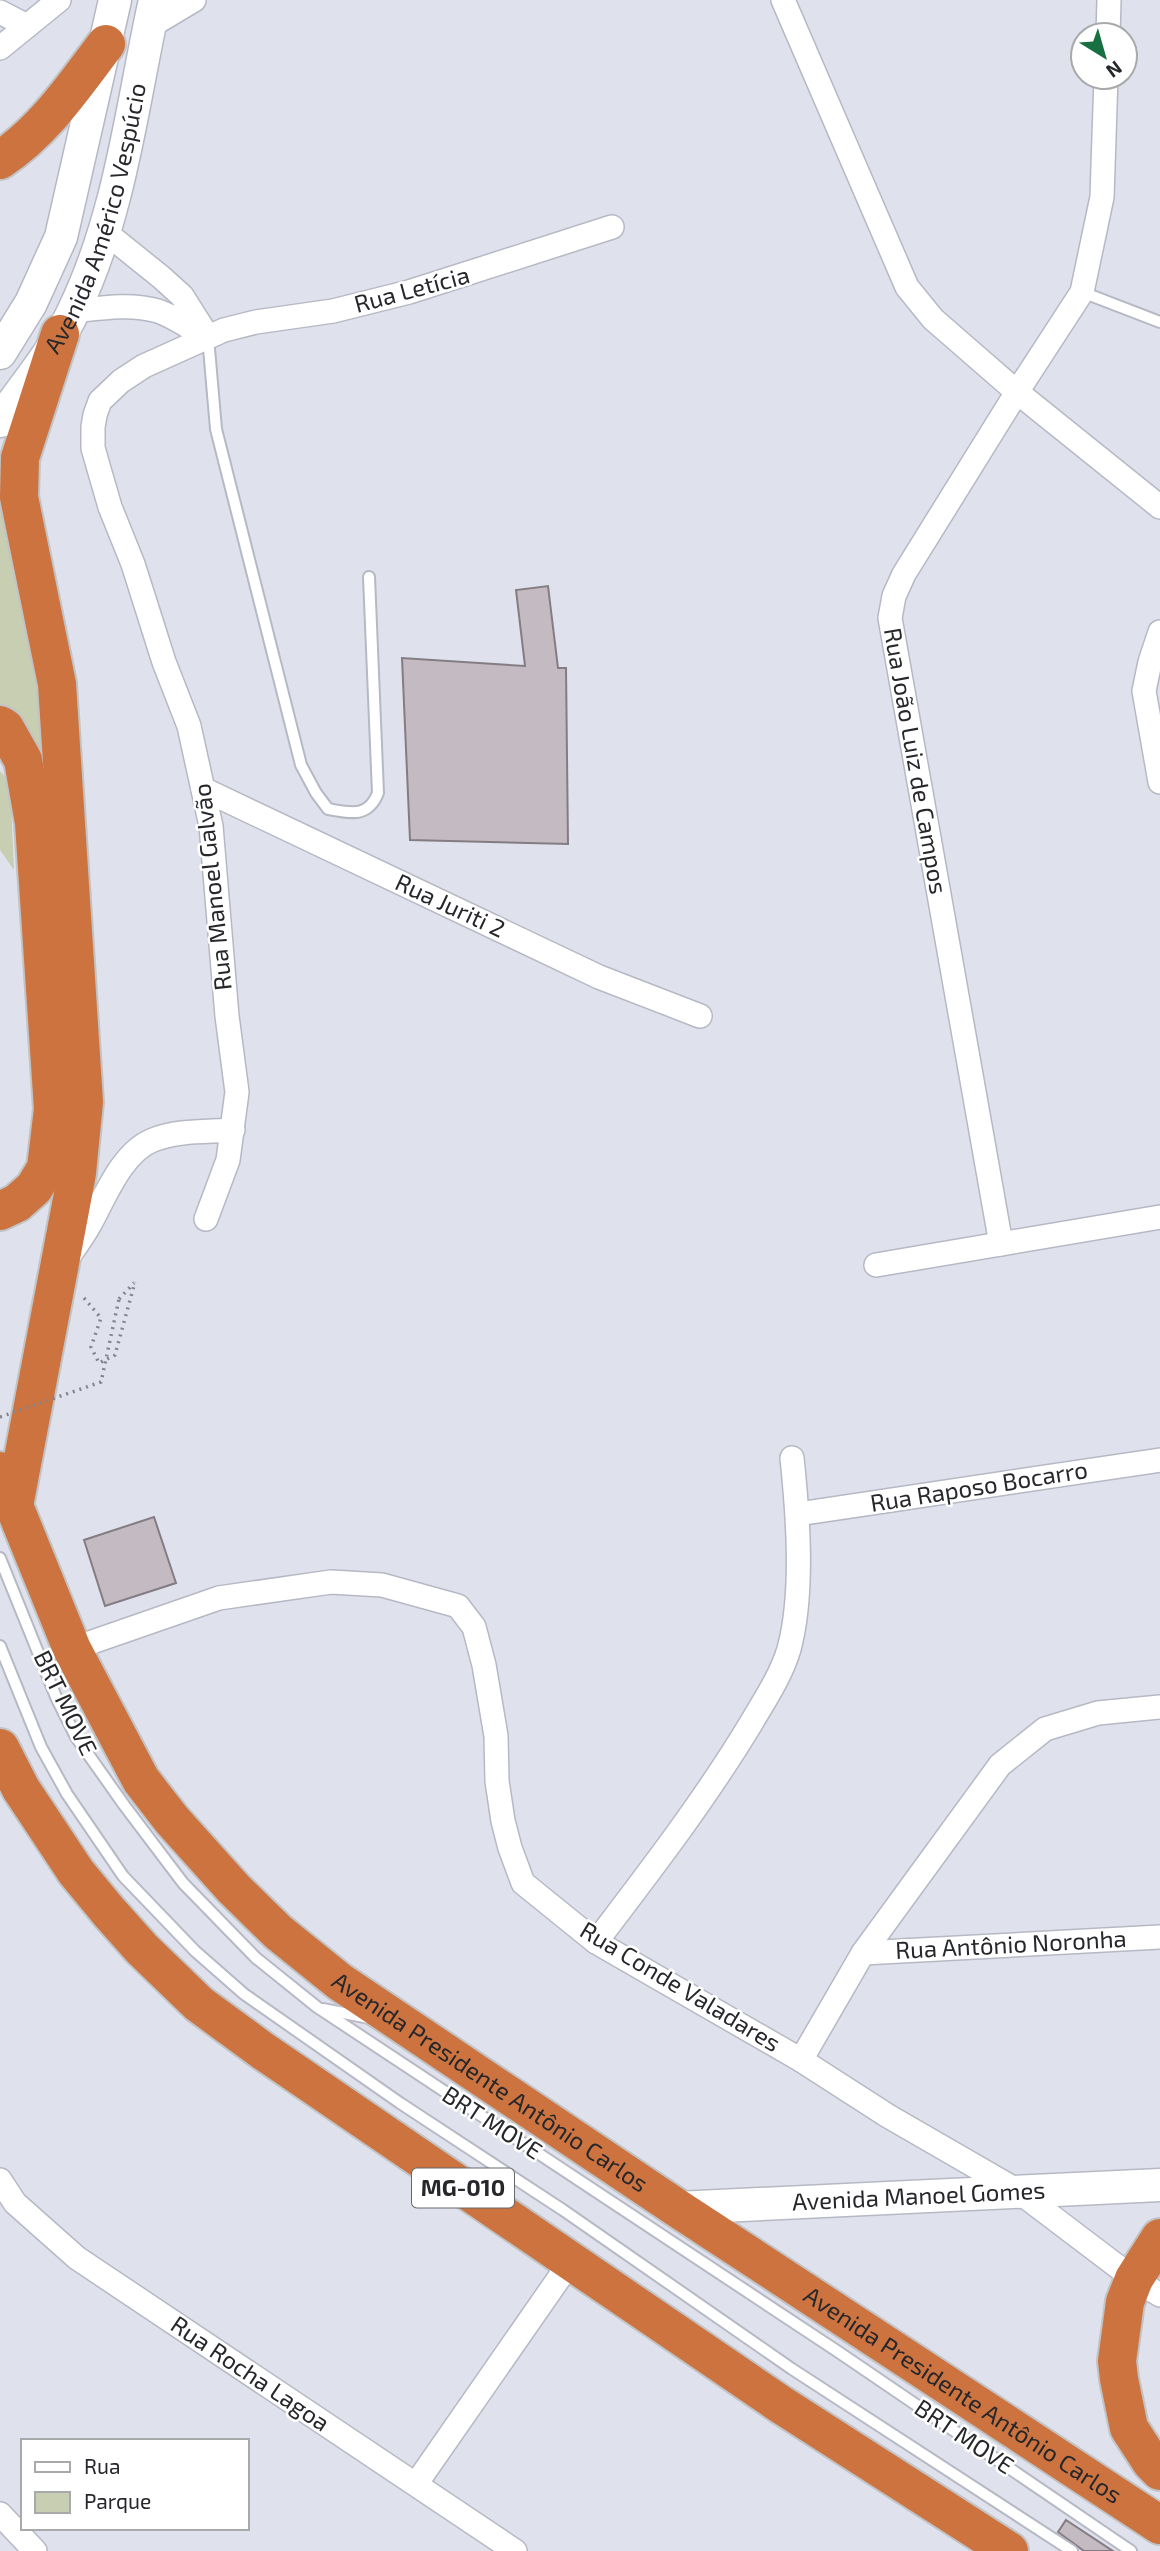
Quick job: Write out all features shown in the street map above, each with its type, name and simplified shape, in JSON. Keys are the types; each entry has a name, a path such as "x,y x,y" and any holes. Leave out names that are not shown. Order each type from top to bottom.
{"highway":[{"path":"0,160 19,147 56,110 106,44"},
{"path":"13,1506 77,1174 85,1102 57,684 19,497 20,458 67,323"},
{"path":"0,725 5,728 23,760 34,823 52,1109 46,1168 34,1188 17,1203 0,1212"},
{"name":"Avenida Presidente Antônio Carlos","path":"0,1471 72,1649 141,1780 172,1820 234,1889 278,1932 340,1982 405,2026 1160,2525"},
{"name":"MG-010","path":"3,1757 21,1790 76,1872 142,1949 199,2004 262,2051 780,2404 1004,2549"},
{"path":"1160,2238 1147,2287 1125,2302 1118,2345 1119,2379 1129,2428 1160,2471"}],"main road":[{"name":"Avenida Américo Vespúcio","path":"0,354 31,303 61,237 115,0"},
{"name":"Avenida Américo Vespúcio","path":"0,421 67,323 105,232 124,162 152,13"},
{"name":"Avenida Manoel Gomes","path":"677,2208 1160,2185"}],"street":[{"path":"0,48 60,0"},
{"path":"152,13 194,0"},
{"path":"783,0 907,287 933,319 1017,392 1160,507"},
{"path":"1108,21 1109,0"},
{"path":"0,12 27,26"},
{"name":"Rua João Luiz de Campos","path":"1001,1244 890,618 894,596 904,574 1082,292 1102,197 1106,91"},
{"name":"Rua Letícia","path":"100,401 121,381 144,366 224,330 256,322 334,311 409,292 612,227"},
{"path":"105,232 182,296 208,337"},
{"path":"67,323 111,307 150,310 208,337"},
{"name":"Rua Manoel Galvão","path":"100,401 93,427 93,448 110,507 133,564 164,662 189,726 211,826 227,1016 237,1092 228,1160 206,1219"},
{"path":"1160,632 1144,691 1160,782"},
{"name":"Rua Juriti 2","path":"203,789 598,977 700,1016"},
{"path":"55,1281 118,1172 137,1151 150,1140 166,1135 233,1130"},
{"path":"876,1265 1160,1217"},
{"path":"596,1942 721,1774 770,1690 788,1651 796,1611 798,1514 792,1458"},
{"name":"Rua Raposo Bocarro","path":"798,1514 1160,1460"},
{"name":"Rua Conde Valadares","path":"72,1649 219,1598 331,1582 382,1585 458,1606 474,1627 484,1665 496,1736 503,1821 523,1883 596,1942 801,2060 888,2116 1018,2190 1147,2287"},
{"path":"801,2060 863,1953 1000,1765 1045,1729 1098,1713 1160,1707"},
{"name":"Rua Antônio Noronha","path":"863,1953 1160,1937"},
{"name":"Rua Rocha Lagoa","path":"0,2180 8,2210 515,2551"},
{"path":"416,2484 571,2261"},
{"path":"0,2514 35,2551"}],"lane":[{"path":"1082,292 1160,322"},
{"path":"208,337 216,429 301,765 328,809 350,813 360,812 373,805 378,793 369,577"},
{"name":"BRT MOVE","path":"0,1558 56,1697 76,1737 183,1883 256,1958 317,2007 838,2351 1131,2551"},
{"name":"BRT MOVE","path":"0,1646 48,1758 67,1794 123,1876 195,1951 244,1994 400,2103 564,2210 797,2373 1072,2551"},
{"path":"317,2007 405,2026"}],"path":[{"path":"0,1417 101,1382 119,1299 135,1282 115,1355 99,1363 91,1347 102,1318 79,1294 55,1281"}],"green space":[{"path":"5,462 44,701 47,767 26,730 0,708 0,468"},
{"path":"0,771 10,783 14,870 0,850"}],"building":[{"path":"548,586 558,668 566,668 568,844 410,840 402,658 525,666 516,590"},
{"path":"154,1517 176,1583 105,1606 84,1540"},
{"path":"1066,2520 1113,2551 1084,2551 1058,2532"}]}
